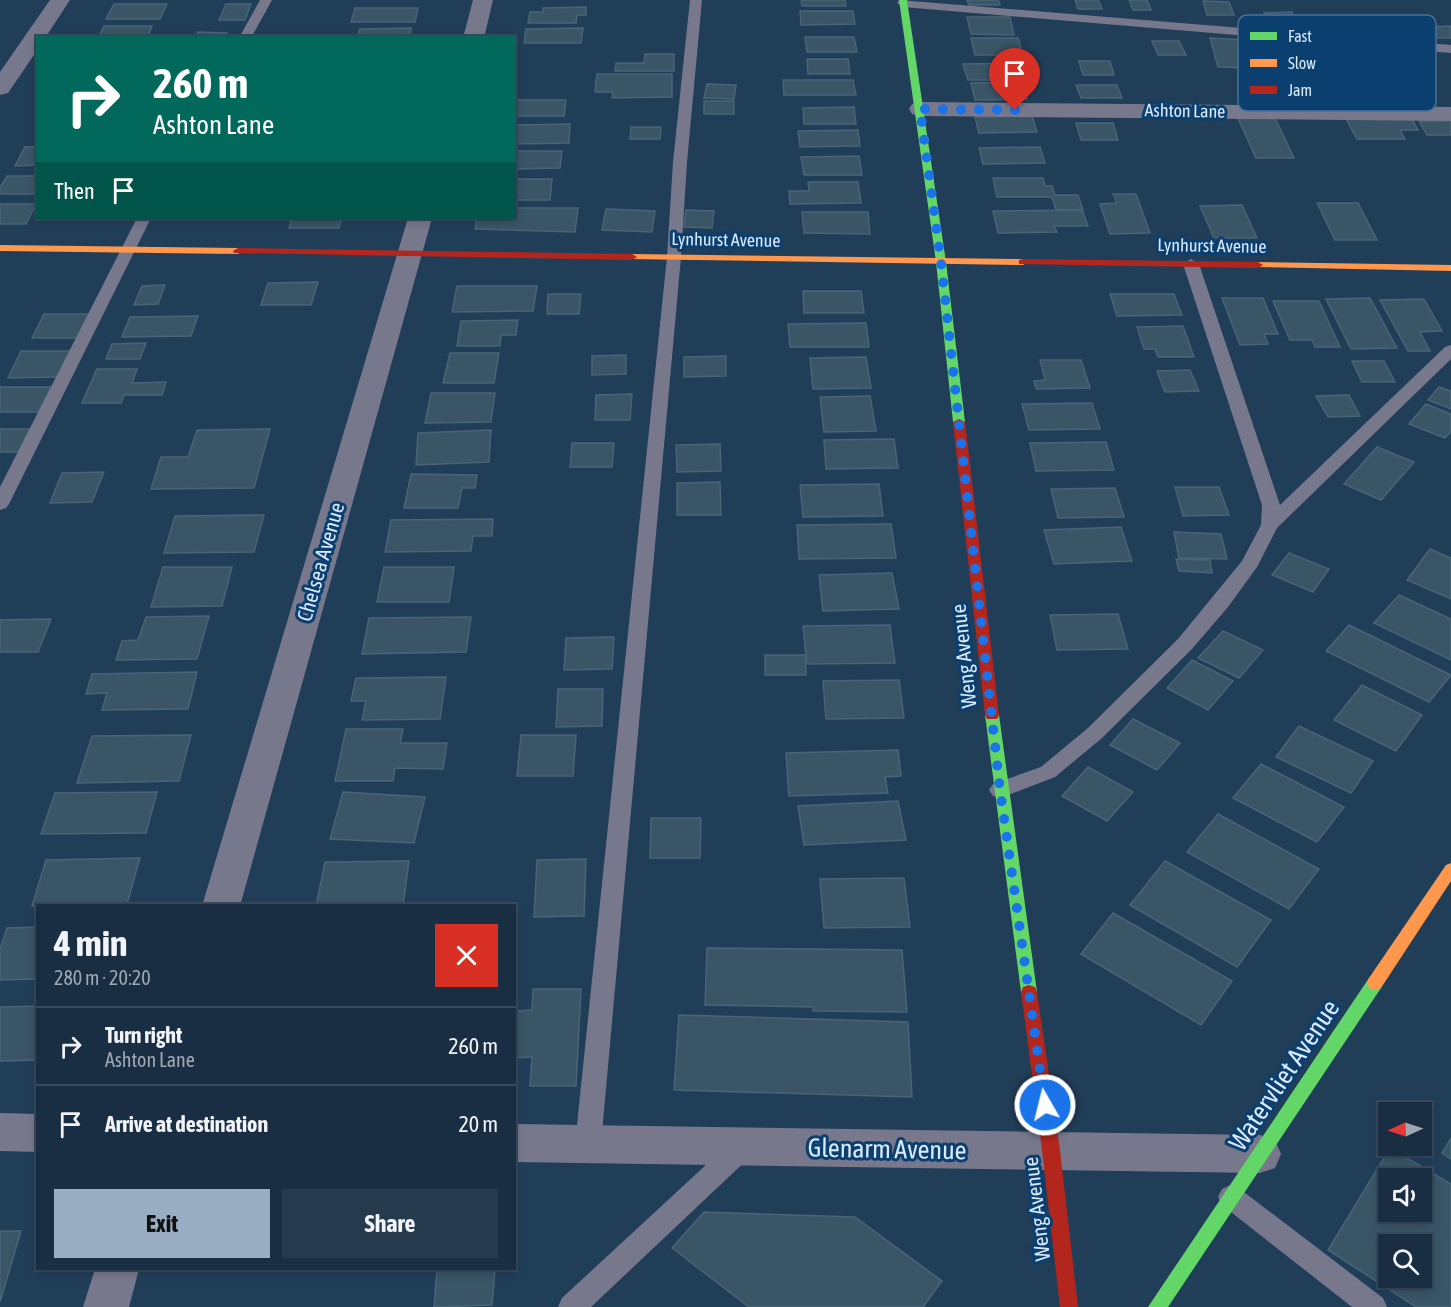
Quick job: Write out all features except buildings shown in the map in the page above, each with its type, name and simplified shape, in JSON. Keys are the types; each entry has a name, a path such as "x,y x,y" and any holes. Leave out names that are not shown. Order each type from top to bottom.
{"street":[{"path":"0,88 60,0"},
{"path":"473,36 483,0"},
{"name":"Weng Avenue","path":"903,1 941,262 1000,790 1051,1150 1069,1307"},
{"name":"Ashton Lane","path":"920,109 1451,114"},
{"name":"Chelsea Avenue","path":"222,904 420,219"},
{"name":"Lynhurst Avenue","path":"0,248 1451,268"},
{"name":"Watervliet Avenue","path":"1157,1307 1451,869"},
{"path":"0,1132 36,1133"},
{"name":"Glenarm Avenue","path":"516,1143 1260,1154"},
{"path":"106,1307 117,1270"}],"lane":[{"path":"246,36 266,0"},
{"path":"588,1144 675,257 680,162 696,0"},
{"path":"903,1 1238,30"},
{"path":"1436,48 1451,49"},
{"path":"0,504 143,219"},
{"path":"1191,264 1250,447 1272,505 1270,525"},
{"path":"1000,790 1048,772 1095,733 1185,644 1250,562 1270,525 1451,350"},
{"path":"572,1307 743,1147"},
{"path":"1231,1197 1373,1307"}],"traffic: fast":[{"path":"903,0 941,262 959,422"},
{"path":"992,715 1029,992"},
{"path":"1157,1307 1375,983"}],"traffic: slow":[{"path":"0,248 238,251"},
{"path":"632,257 1023,262"},
{"path":"1258,265 1451,268"},
{"path":"1375,983 1451,869"}],"traffic: jam":[{"path":"238,251 632,257"},
{"path":"1023,262 1258,265"},
{"path":"959,422 992,715"},
{"path":"1029,992 1051,1150 1069,1307"}],"route":[{"path":"1015,110 920,109 941,262 1000,790 1045,1105"}]}
